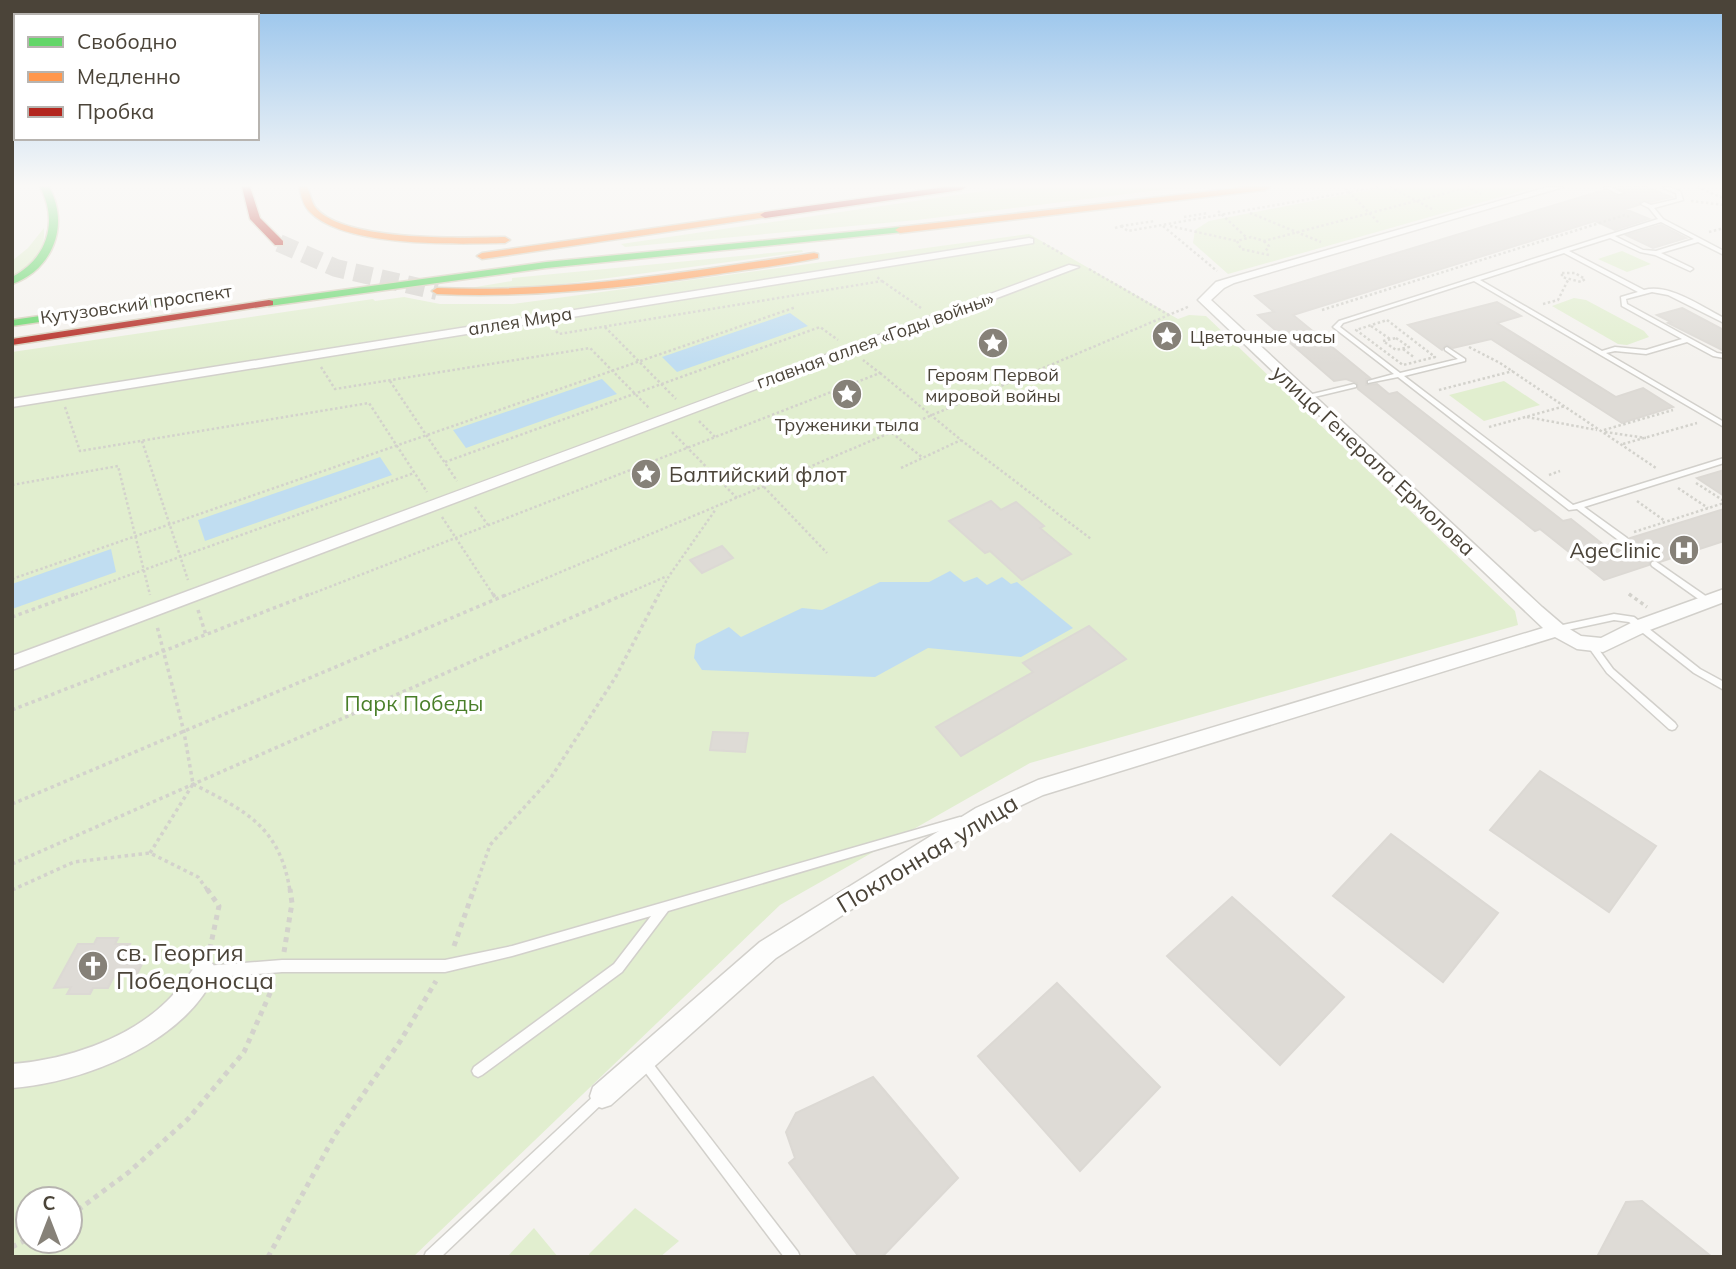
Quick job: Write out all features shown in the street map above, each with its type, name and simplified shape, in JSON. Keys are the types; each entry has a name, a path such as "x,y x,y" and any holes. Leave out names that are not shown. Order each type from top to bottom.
{"main road":[{"path":"12,281 36,266 48,254 50,246"},
{"path":"465,258 547,246"},
{"name":"Кутузовский проспект","path":"12,342 387,286 546,265 733,246"},
{"path":"437,291 489,296 581,290 871,246"},
{"name":"Кутузовский проспект","path":"12,323 183,298"}],"street":[{"name":"аллея Мира","path":"12,403 999,246"},
{"path":"1209,295 1230,281 1351,246"},
{"name":"главная аллея «Годы войны»","path":"12,663 934,318 1074,263"},
{"name":"улица Генерала Ермолова","path":"1209,295 1306,397 1557,630"},
{"path":"1557,630 1577,642 1603,645 1641,626 1724,595"},
{"name":"Поклонная улица","path":"602,1096 642,1058 768,950 983,814 1038,788 1557,630"},
{"path":"12,1076 28,1076 112,1051 172,1013 205,972"}],"lane":[{"path":"1579,246 1359,317 1336,327 1396,376 1572,508 1724,460"},
{"path":"1632,246 1656,253 1690,269"},
{"path":"1656,253 1677,246"},
{"path":"1565,251 1643,292"},
{"path":"1476,280 1724,425"},
{"path":"1724,321 1670,293 1652,290 1623,298 1624,305 1715,355 1724,356"},
{"path":"1601,353 1615,349 1646,352 1687,340"},
{"path":"1370,382 1463,360 1447,349"},
{"path":"1306,397 1354,386"},
{"path":"1578,506 1621,538"},
{"path":"1655,564 1706,601"},
{"path":"1557,630 1614,617 1631,619 1697,671 1724,687"},
{"path":"1591,645 1610,671 1672,726"},
{"path":"205,972 282,966 445,966 512,951 983,814"},
{"path":"478,1071 618,968 664,907"},
{"path":"642,1058 793,1257"},
{"name":"Поклонная улица","path":"431,1257 602,1096"}],"path":[{"path":"1043,246 1169,315"},
{"path":"1189,246 1222,276"},
{"path":"1240,246 1241,249 1259,253 1269,249 1267,246"},
{"path":"1322,310 1525,246"},
{"path":"865,267 934,318"},
{"path":"1575,272 1585,279 1581,282 1568,280 1562,277 1562,273 1575,272"},
{"path":"1538,306 1558,300 1568,280"},
{"path":"545,317 559,334 882,282"},
{"path":"12,804 933,416 1169,315 1209,295"},
{"path":"12,579 796,307"},
{"path":"1359,317 1390,339"},
{"path":"1387,320 1435,357 1403,365 1356,330 1371,325 1387,320"},
{"path":"605,327 661,384 687,448 737,498"},
{"path":"390,381 445,462 820,327 961,440 1091,539"},
{"path":"1396,338 1409,347 1396,351 1383,341 1390,339 1396,338"},
{"path":"1402,342 1412,340"},
{"path":"1466,345 1513,371 1648,463"},
{"path":"314,354 335,389 590,348 634,393 715,437"},
{"path":"1420,394 1513,371"},
{"path":"12,710 880,373"},
{"path":"61,395 80,452 369,403 414,472 445,501 456,538 497,600"},
{"path":"1602,431 1689,405"},
{"path":"1471,432 1564,406"},
{"path":"1527,417 1646,438"},
{"path":"1622,445 1712,418"},
{"path":"891,433 923,458"},
{"path":"901,468 961,440"},
{"path":"142,441 180,557 164,651 184,732 193,784 150,853"},
{"path":"12,485 118,466 143,570 206,635"},
{"path":"1548,475 1560,471"},
{"path":"12,617 414,472"},
{"path":"1682,474 1724,502"},
{"path":"1665,479 1708,508"},
{"path":"764,487 827,552"},
{"path":"1624,491 1666,522"},
{"path":"1621,538 1724,502"},
{"path":"268,1257 335,1135 401,1040 445,966 462,930 490,845 550,779 615,678 669,576 717,507"},
{"path":"12,864 669,576"},
{"path":"1629,594 1651,609"},
{"path":"84,1206 129,1172 188,1119 244,1052 282,966 292,904 288,877 271,835 241,808 193,784"},
{"path":"12,890 74,862 150,853 198,877 219,905 205,972"}],"green space":[{"path":"43,246 37,258 12,278 12,261 28,248"},
{"name":"Парк Победы","path":"939,246 1050,246 1178,319 1189,315 1206,316 1515,611 1518,625 1030,763 780,905 413,1257 12,1257 12,352 373,299 375,301 404,297 440,304 513,304"},
{"path":"1197,246 1326,246 1228,274"},
{"path":"1622,251 1651,264 1627,272 1598,259"},
{"path":"803,252 541,287 464,289 512,281 512,278"},
{"path":"1574,298 1586,300 1644,331 1649,337 1627,345 1618,344 1552,306"},
{"path":"1504,381 1540,405 1484,421 1449,395"},
{"path":"635,1208 679,1241 660,1257 590,1257 589,1254"},
{"path":"534,1228 558,1257 507,1257"}],"water":[{"path":"790,313 808,326 677,372 662,357"},
{"path":"602,379 617,394 466,448 453,430"},
{"path":"380,457 392,475 205,541 198,520"},
{"path":"111,549 116,572 12,609 12,584"},
{"path":"950,571 964,582 977,577 987,585 1002,577 1011,584 1017,582 1073,628 1021,657 928,648 875,677 702,670 694,658 696,644 729,627 741,637 802,608 822,610 880,582 929,582"}],"building":[{"path":"1419,246 1514,246 1293,315 1370,378 1366,379 1366,385 1377,384 1389,394 1397,392 1563,521 1571,519 1605,546 1617,542 1627,545 1630,538 1724,509 1724,541 1660,562 1654,559 1649,565 1604,580 1540,529 1535,531 1358,389 1357,383 1346,379 1334,381 1258,315 1274,312 1255,296"},
{"path":"1497,302 1521,316 1497,323 1616,397 1643,388 1673,407 1622,423 1491,339 1453,348 1446,345 1442,350 1408,325"},
{"path":"1682,308 1724,330 1724,351 1657,315"},
{"path":"1724,470 1724,496 1697,478"},
{"path":"991,501 1001,510 1016,502 1044,526 1040,528 1071,554 1022,580 990,551 985,553 949,521"},
{"path":"722,546 733,558 702,573 690,560"},
{"path":"1089,626 1126,659 961,756 936,727 1033,672 1023,663"},
{"path":"713,732 748,733 745,752 710,750"},
{"path":"1540,771 1656,846 1609,912 1490,830"},
{"path":"1391,834 1498,913 1443,982 1333,896"},
{"path":"1232,897 1344,997 1280,1065 1167,956"},
{"name":"св. Георгия Победоносца","path":"97,938 118,938 115,944 130,944 124,956 146,956 137,974 115,974 108,988 93,988 90,994 67,994 71,987 54,988 78,944 94,944"},
{"path":"1057,983 1160,1087 1080,1171 978,1056"},
{"path":"873,1077 958,1178 882,1257 859,1257 789,1163 795,1158 786,1132 796,1113"},
{"path":"1642,1201 1712,1257 1597,1257 1626,1202"}],"tunnel":[{"path":"286,246 336,268 437,291"}],"traffic: fast":[{"path":"12,281 37,265 49,246"},
{"path":"269,303 546,265 736,246"},
{"path":"12,323 166,301"}],"traffic: slow":[{"path":"482,256 550,246"},
{"path":"437,291 484,293 579,289 673,278 814,256"}],"traffic: jam":[{"path":"12,342 269,303"}],"place":[{"name":"Цветочные часы","path":"1167,336"},
{"name":"Героям Первой мировой войны","path":"993,343"},
{"name":"Труженики тыла","path":"847,394"},
{"name":"Балтийский флот","path":"646,474"},
{"name":"AgeClinic","path":"1684,550"},
{"name":"св. Георгия Победоносца","path":"93,966"}]}
